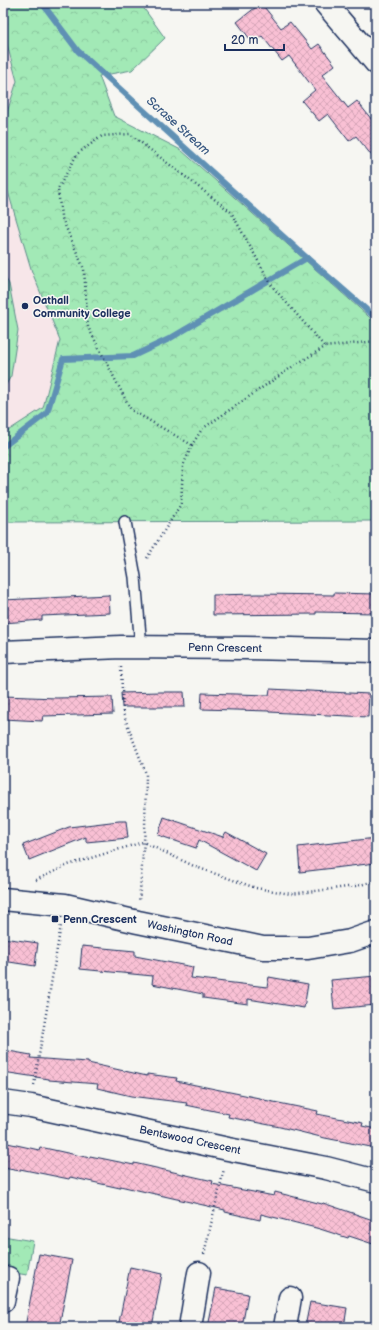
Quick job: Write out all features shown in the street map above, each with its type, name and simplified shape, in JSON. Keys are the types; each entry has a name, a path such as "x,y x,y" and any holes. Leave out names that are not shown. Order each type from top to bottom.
{"street":[{"path":"325,3 376,63"},
{"name":"Penn Crescent","path":"3,652 131,647 376,651"},
{"name":"Washington Road","path":"3,899 65,905 263,948 308,948 350,941 376,932"},
{"name":"Bentswood Crescent","path":"3,1102 31,1106 228,1149 326,1168 376,1181"},
{"path":"190,1327 199,1273"},
{"path":"3,1301 8,1278"},
{"path":"285,1327 290,1298"}],"lane":[{"path":"125,522 135,577 131,647"}],"path":[{"path":"192,445 131,410 88,327 84,269 61,216 58,189 77,154 102,136 130,134 231,212 272,286 325,347"},
{"path":"135,577 181,504 183,466 192,445 202,429 325,347 376,342"},
{"path":"131,647 123,713 146,774 144,842 138,922"},
{"path":"36,880 68,865 144,842 196,867 256,888 291,894 356,886 376,881"},
{"path":"31,1106 65,905"},
{"path":"199,1273 228,1149"}],"shaded area":[{"path":"3,31 17,81 3,125"},
{"name":"Oathall Community College","path":"3,175 32,272 60,340 43,408 3,434"}],"green space":[{"path":"3,3 140,3 165,38 132,70 99,76 114,116 181,150 376,323 376,521 3,522 3,434 43,408 60,340 32,272 3,175 3,125 17,81 3,30"},
{"path":"3,274 9,284 18,330 11,376 3,390"},
{"path":"3,1236 33,1241 27,1275 3,1271"}],"building":[{"path":"261,3 281,28 290,22 312,49 319,44 335,65 322,75 348,108 357,101 376,125 376,161 356,136 349,141 328,114 319,121 302,101 315,90 289,56 282,61 262,36 253,43 237,22"},
{"path":"334,593 376,594 376,613 316,612 316,614 213,615 213,595 334,595"},
{"path":"109,595 110,613 42,616 42,620 3,623 3,600"},
{"path":"270,689 369,694 368,717 269,711 201,709 202,693 269,695"},
{"path":"184,692 185,707 122,707 121,693"},
{"path":"3,696 56,698 112,697 113,714 43,716 42,721 3,719"},
{"path":"164,817 223,837 226,832 266,854 256,871 199,840 196,848 158,835"},
{"path":"126,821 128,838 86,842 86,837 29,860 23,845 69,827"},
{"path":"376,838 376,863 300,872 298,847"},
{"path":"3,938 38,943 35,966 3,961"},
{"path":"82,946 135,951 135,956 193,967 191,978 267,987 269,977 308,984 304,1008 248,999 248,1004 203,998 203,994 152,984 153,976 80,969"},
{"path":"376,976 376,1005 334,1009 331,980"},
{"path":"3,1050 31,1055 30,1058 88,1062 147,1076 147,1074 177,1078 176,1081 318,1111 317,1114 363,1123 362,1126 376,1129 376,1148 228,1117 229,1114 186,1105 187,1103 131,1096 97,1088 98,1084 49,1080 3,1072"},
{"path":"3,1142 39,1150 40,1147 90,1158 90,1156 134,1165 134,1163 213,1181 212,1184 274,1196 275,1192 323,1203 376,1221 376,1245 349,1236 348,1238 320,1229 261,1214 260,1220 225,1212 225,1210 120,1186 120,1188 70,1177 69,1179 20,1169 20,1171 3,1168"},
{"path":"39,1254 72,1260 59,1327 25,1327"},
{"path":"130,1267 162,1274 152,1327 118,1327"},
{"path":"216,1288 248,1294 242,1327 208,1327"},
{"path":"310,1302 347,1308 344,1327 305,1327"}],"waterway":[{"name":"Scrase Stream","path":"42,3 78,51 307,258 376,318"},
{"path":"3,447 47,413 63,359 133,356 169,339 307,258"}],"place":[{"name":"Oathall Community College","path":"25,306"},
{"name":"Penn Crescent","path":"55,919"}]}
